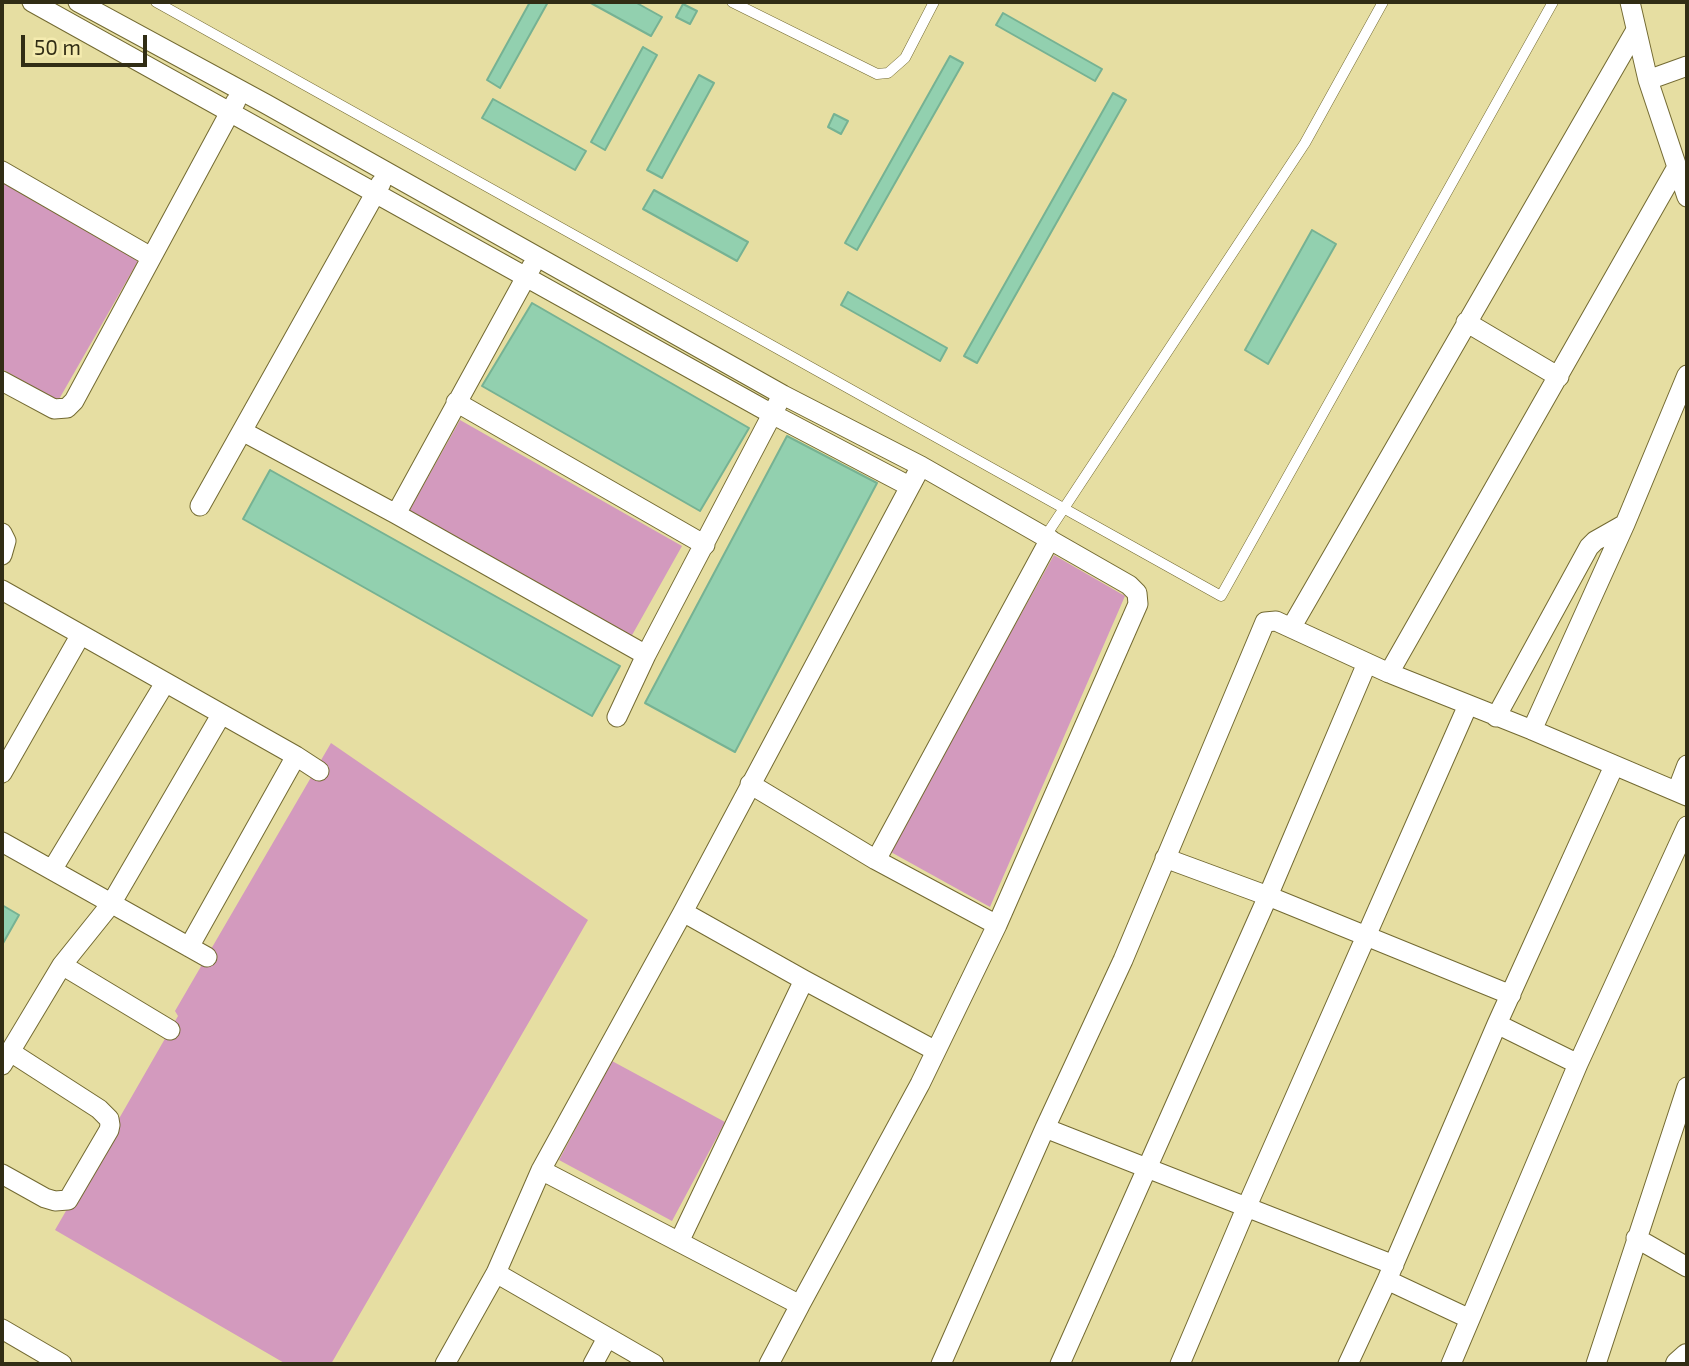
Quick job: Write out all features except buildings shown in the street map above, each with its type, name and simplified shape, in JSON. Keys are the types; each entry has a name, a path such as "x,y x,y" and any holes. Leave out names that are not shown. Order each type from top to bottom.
{"street":[{"path":"32,2 772,414 909,486"},
{"path":"78,2 783,395 921,466 1135,588 1139,599 997,925 936,1051 769,1364"},
{"path":"1630,2 1647,80 1687,197"},
{"path":"1291,628 1636,30"},
{"path":"1647,80 1687,66"},
{"path":"2,382 54,409 67,408 78,395 241,91"},
{"path":"1389,673 1677,167"},
{"path":"2,171 151,257"},
{"path":"200,506 387,173"},
{"path":"396,513 537,257"},
{"path":"1466,322 1559,377"},
{"path":"1532,730 1625,524 1687,375"},
{"path":"617,717 646,655 783,395"},
{"path":"456,402 705,545"},
{"path":"242,431 396,513 646,655"},
{"path":"445,1364 496,1273 541,1170 683,912 921,466"},
{"path":"1496,717 1585,553 1595,541 1625,524"},
{"path":"2,533 6,541 2,555"},
{"path":"876,860 1047,538"},
{"path":"2,590 319,771"},
{"path":"941,1364 1045,1128 1123,960 1262,626 1270,620 1291,628 1389,673 1682,793 1687,765"},
{"path":"2,773 80,636"},
{"path":"1060,1364 1268,896 1367,663"},
{"path":"52,870 164,683"},
{"path":"1180,1364 1468,705"},
{"path":"2,1174 45,1198 55,1201 68,1200 109,1130 109,1119 99,1109 4,1058 62,965 111,904 221,715"},
{"path":"188,947 296,756"},
{"path":"1348,1364 1391,1273 1497,1024 1614,766"},
{"path":"751,784 876,860 997,925"},
{"path":"1451,1364 1578,1063 1687,826"},
{"path":"2,842 206,957"},
{"path":"1165,858 1268,896 1511,995"},
{"path":"683,912 936,1051"},
{"path":"62,965 170,1030"},
{"path":"679,1242 804,980"},
{"path":"1497,1024 1578,1063"},
{"path":"1596,1364 1636,1238 1679,1138 1687,1087"},
{"path":"1045,1128 1247,1206 1391,1273 1470,1319"},
{"path":"541,1170 800,1305"},
{"path":"1636,1238 1687,1267"},
{"path":"496,1273 654,1364"},
{"path":"2,1329 62,1364"},
{"path":"593,1364 607,1338"},
{"path":"1678,1364 1687,1356"}],"lane":[{"path":"156,2 1221,596 1553,2"},
{"path":"732,2 867,71 888,74 905,58 934,2"},
{"path":"1047,538 1305,143 1384,2"}],"shaded area":[{"path":"2,182 138,261 58,401 2,369"},
{"path":"460,420 682,546 631,637 409,511"},
{"path":"1054,555 1125,596 990,907 889,851"},
{"path":"331,743 588,920 331,1364 286,1364 55,1230 178,1016 175,1011"},
{"path":"612,1061 725,1122 672,1221 559,1160"}]}
